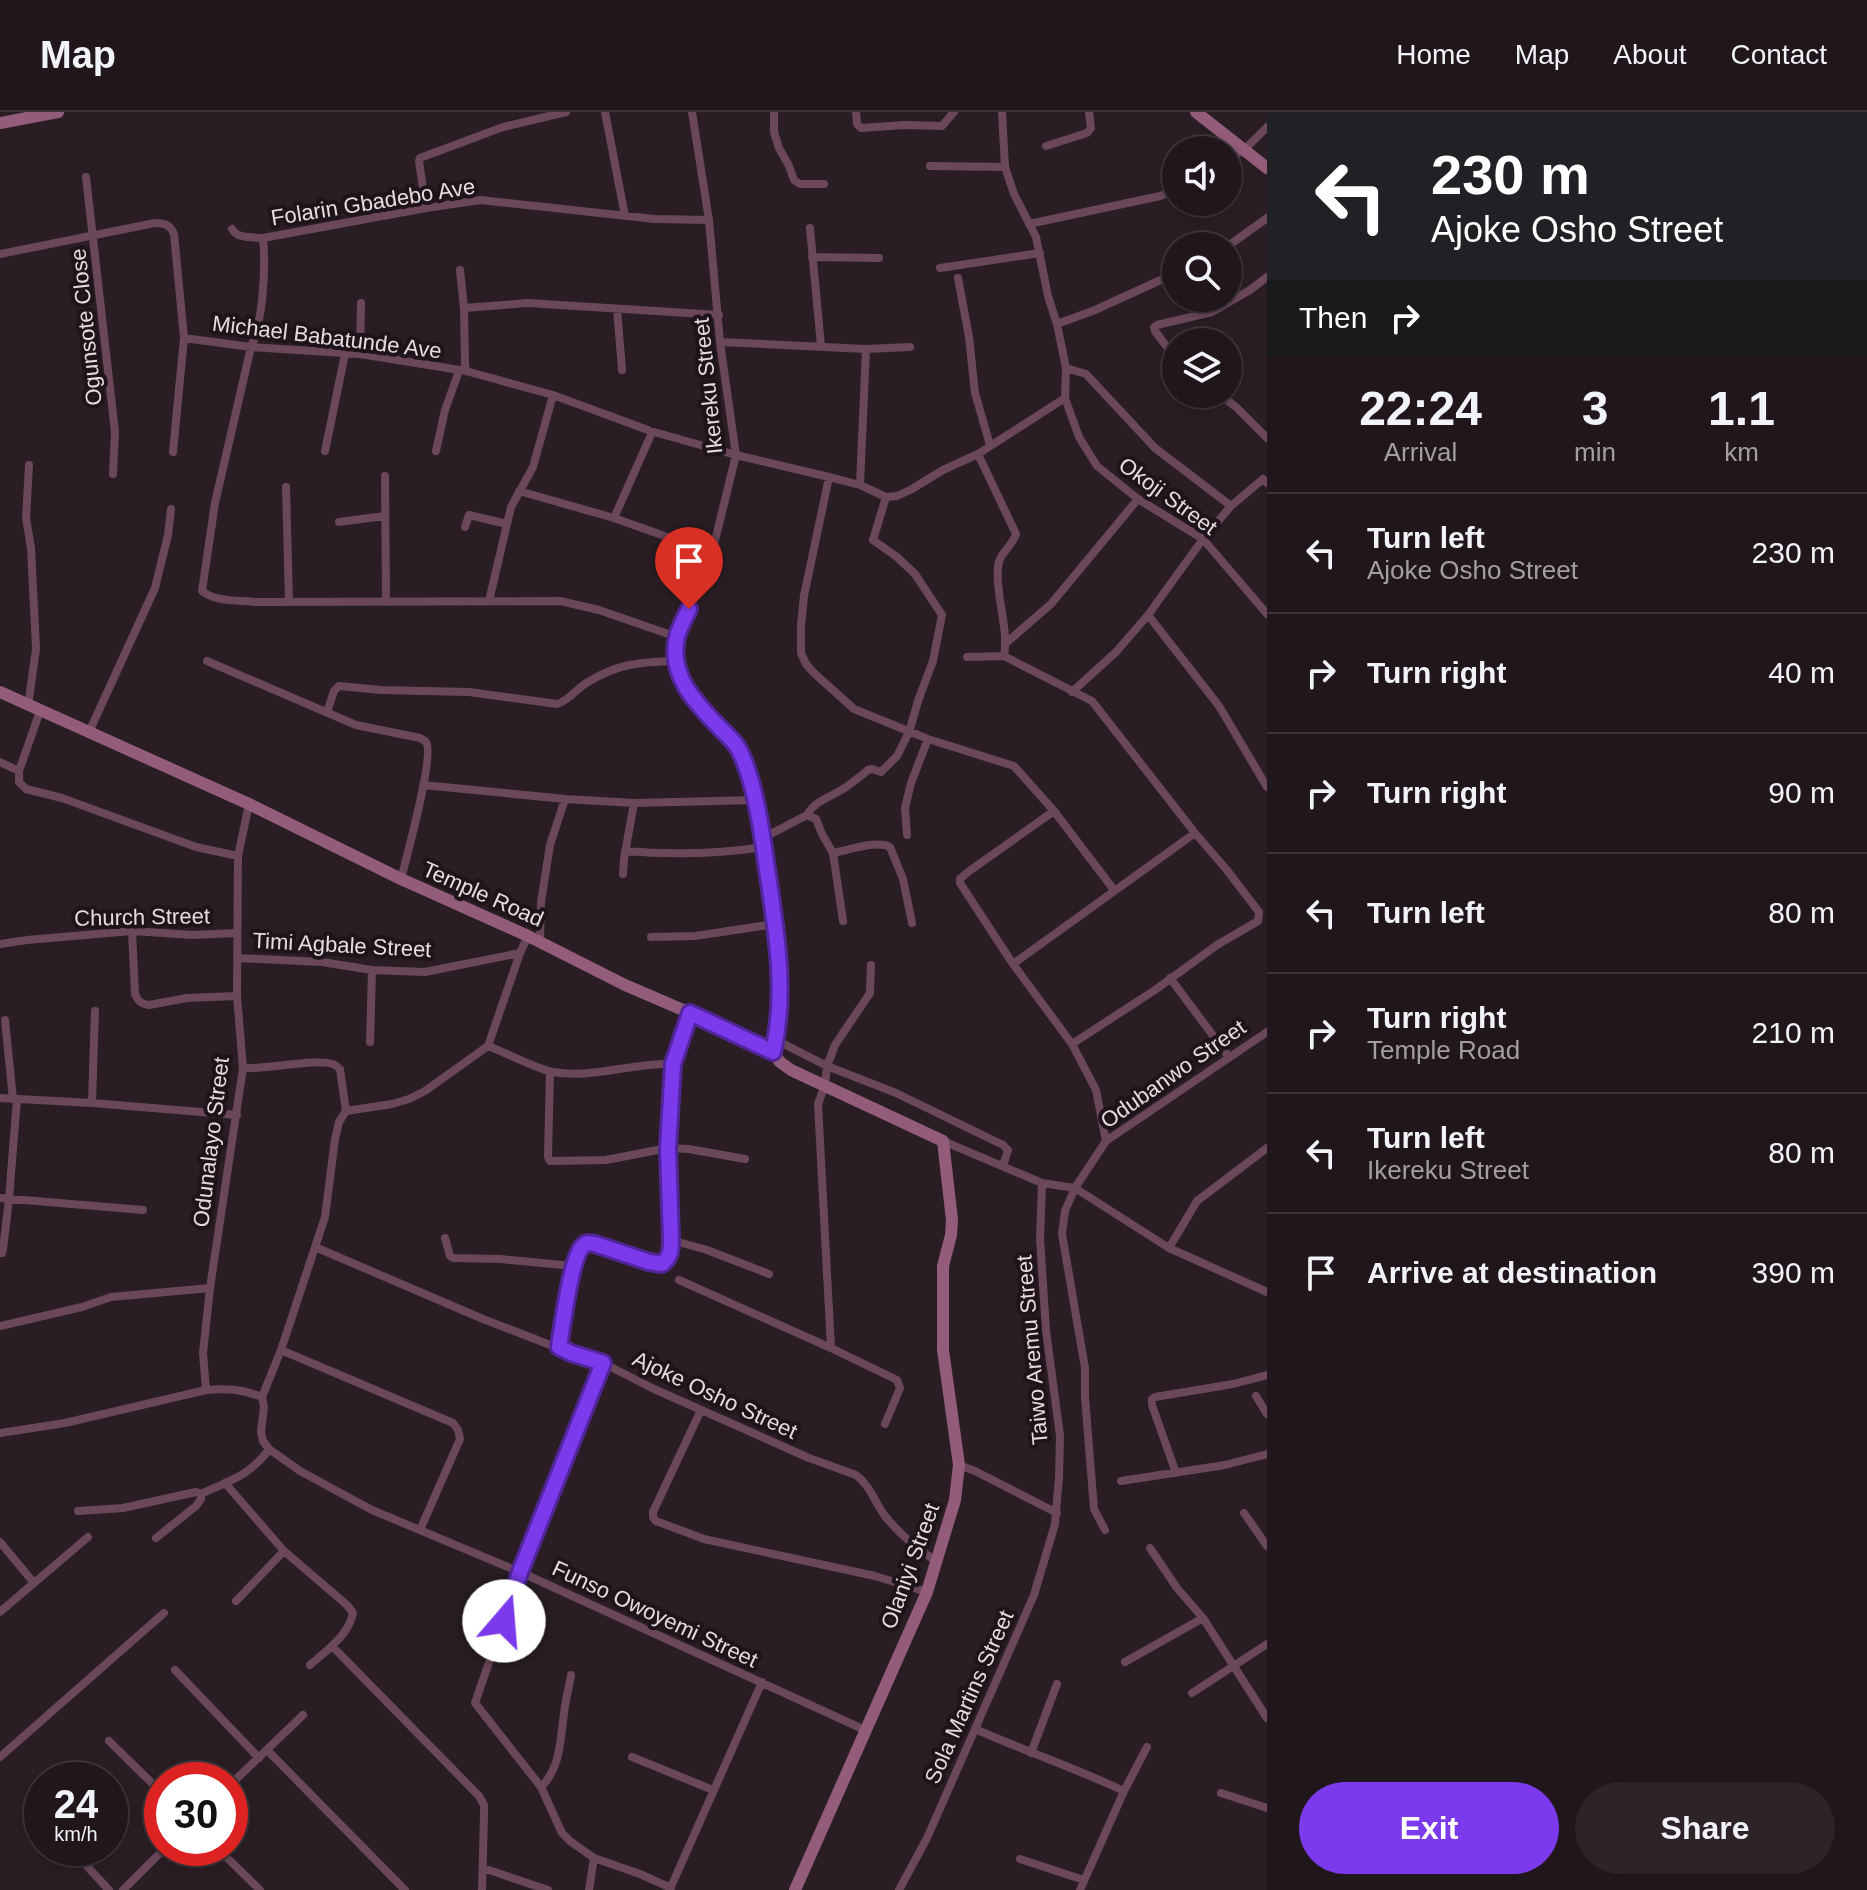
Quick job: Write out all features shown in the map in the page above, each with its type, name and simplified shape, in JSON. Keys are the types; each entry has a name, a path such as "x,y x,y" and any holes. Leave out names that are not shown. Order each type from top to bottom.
{"street":[{"path":"0,123 58,112"},
{"path":"426,208 420,158 503,127 566,112"},
{"path":"605,112 625,216"},
{"name":"Ikereku Street","path":"692,112 709,220 720,342 736,455 712,553 677,637 676,661 693,700 740,751 755,800 775,924 780,994 779,1026 774,1046"},
{"path":"774,112 774,132 794,180 800,184 824,184"},
{"path":"856,112 857,124 861,128 942,126 954,112"},
{"path":"907,835 905,808 918,735 919,698 933,661 942,615 915,574 873,540 886,497 897,496 978,454 1065,398 1066,368 1036,237 1014,194 1005,167 1002,112"},
{"path":"1046,146 1087,133 1091,128 1089,112"},
{"path":"1196,112 1267,168"},
{"path":"1242,151 1267,127"},
{"path":"930,166 1005,167"},
{"name":"Ogunsote Close","path":"86,177 115,432 113,474"},
{"path":"1029,224 1162,195"},
{"name":"Folarin Gbadebo Ave","path":"289,601 213,598 202,591 215,503 251,347 257,335 264,268 263,238 480,200 655,219 709,220"},
{"path":"1242,236 1267,218"},
{"path":"0,254 155,223 171,227 184,338 173,452"},
{"path":"810,228 821,346"},
{"path":"232,229 239,236 263,238"},
{"path":"940,268 1040,253"},
{"path":"812,257 879,258"},
{"path":"436,451 445,410 465,364 460,270"},
{"path":"1162,340 1155,331 1157,325 1212,312 1267,277"},
{"path":"958,278 975,393 990,445"},
{"path":"1057,324 1162,279"},
{"path":"360,354 361,303"},
{"path":"464,308 528,303 719,315"},
{"path":"617,309 622,370"},
{"name":"Michael Babatunde Ave","path":"184,338 251,347 360,354 463,371 553,395 650,433 860,485 886,497"},
{"path":"720,342 866,349 910,347"},
{"path":"860,485 866,349"},
{"path":"325,451 345,354"},
{"path":"1066,368 1086,374 1155,448 1231,506"},
{"path":"489,601 511,507 533,467 553,395"},
{"name":"Okoji Street","path":"1065,398 1079,437 1097,466 1138,499 1203,539 1267,614"},
{"path":"1237,408 1267,438"},
{"path":"614,518 650,433"},
{"path":"978,454 1016,534 1014,541 1001,554 997,570 1006,643 1004,656"},
{"path":"29,465 26,518 31,548 36,649 34,708 19,782 26,789 62,798 196,847 238,856"},
{"path":"385,476 386,602"},
{"path":"829,477 804,596 801,625 801,653 814,673 854,709 918,735 1014,766 1054,811 1114,890"},
{"path":"1072,692 1116,652 1148,615 1231,506 1266,479"},
{"path":"286,487 289,601 560,601 599,610 677,637"},
{"path":"519,491 614,518 712,553"},
{"path":"1006,643 1051,604 1138,499"},
{"path":"89,732 155,588 171,509"},
{"path":"465,527 469,515 507,524"},
{"path":"339,522 385,516"},
{"path":"1148,615 1219,706 1267,787"},
{"path":"967,657 1004,656 1092,701 1259,912 1258,921 1217,945 1072,1044"},
{"path":"207,661 356,725 426,741 427,767 401,879"},
{"path":"327,712 334,691 339,686 469,692 557,704 564,702 595,677 621,665 676,661"},
{"name":"Temple Road","path":"0,692 249,804 625,985 774,1046 780,1062 791,1070 943,1141"},
{"path":"625,851 684,854 734,852 764,842 868,770 881,772 918,735"},
{"path":"0,762 19,771"},
{"path":"423,785 634,803 755,800"},
{"path":"346,1111 409,1099 488,1046 520,953 534,939 550,845 565,799"},
{"path":"623,874 634,803"},
{"name":"Odunalayo Street","path":"206,1390 203,1353 210,1288 243,1068 237,996 238,856 249,804"},
{"path":"1054,811 960,879 960,883 1013,964 1072,1044 1096,1090 1106,1141"},
{"path":"807,815 816,819 833,853 843,921"},
{"path":"1013,964 1195,833"},
{"path":"833,853 873,844 890,847 903,879 912,923"},
{"path":"651,937 695,936 775,924"},
{"path":"132,931 138,1001 149,1005 187,998 237,996"},
{"name":"Church Street","path":"0,944 132,931 193,935 237,933"},
{"name":"Timi Agbale Street","path":"237,958 425,972 520,953"},
{"path":"831,1348 818,1104 835,1045 870,993 871,965"},
{"path":"370,1042 372,970"},
{"path":"1170,978 1229,1057"},
{"path":"92,1103 95,1011"},
{"path":"559,1347 573,1266 580,1247 587,1243 595,1244 662,1264 671,1251 668,1148 673,1064 690,1013"},
{"path":"0,1253 3,1249 15,1099 5,1020"},
{"name":"Odubanwo Street","path":"1105,1530 1094,1509 1085,1368 1062,1234 1072,1187 1106,1141 1267,1032"},
{"path":"488,1046 550,1072 597,1072 659,1063 673,1064"},
{"path":"774,1046 896,1093 1003,1145 1008,1150 1003,1166"},
{"path":"0,1433 65,1423 206,1390 245,1390 262,1397 281,1350 325,1217 339,1122 346,1111 340,1069 332,1063 243,1068"},
{"path":"550,1072 550,1161 606,1160 668,1148 745,1159"},
{"path":"0,1098 237,1115"},
{"path":"943,1141 1044,1184 1072,1187 1169,1248 1267,1292"},
{"name":"Olaniyi Street","path":"795,1890 927,1592 955,1500 959,1465 943,1350 943,1266 952,1220 943,1141"},
{"path":"1169,1248 1197,1201 1267,1148"},
{"name":"Taiwo Aremu Street","path":"1044,1184 1041,1254 1046,1330 1060,1436 1057,1513"},
{"path":"5,1199 143,1210"},
{"path":"445,1238 453,1258 573,1266"},
{"path":"671,1240 769,1274"},
{"name":"Ajoke Osho Street","path":"315,1247 483,1319 603,1363 809,1458 856,1475 901,1535 937,1562"},
{"path":"679,1280 886,1374 900,1384 900,1388 885,1424"},
{"path":"0,1326 111,1297 210,1288"},
{"path":"281,1350 453,1423 460,1439 420,1530"},
{"path":"603,1363 520,1572 475,1703 541,1787 562,1833 570,1841 594,1858 671,1889 762,1682"},
{"path":"1176,1473 1152,1399 1267,1375"},
{"path":"1256,1396 1267,1414"},
{"name":"Funso Owoyemi Street","path":"262,1397 263,1441 269,1449 300,1471 372,1510 520,1572 865,1730"},
{"path":"701,1410 653,1512 656,1521 704,1539 875,1576 927,1592"},
{"path":"78,1511 123,1508 196,1492 201,1494 251,1470 269,1449"},
{"path":"1121,1481 1225,1465 1267,1454"},
{"path":"959,1465 1057,1513"},
{"path":"225,1483 284,1551 353,1613 351,1623 332,1646 310,1665"},
{"path":"156,1538 196,1506 201,1494"},
{"name":"Sola Martins Street","path":"899,1890 927,1838 1034,1595 1057,1513"},
{"path":"1244,1513 1267,1546"},
{"path":"0,1612 88,1537"},
{"path":"0,1542 34,1583"},
{"path":"1150,1548 1177,1588 1203,1618 1267,1718"},
{"path":"236,1601 284,1551"},
{"path":"0,1757 164,1613"},
{"path":"1125,1662 1203,1618"},
{"path":"1192,1693 1267,1644"},
{"path":"332,1646 479,1796 484,1805 482,1890"},
{"path":"175,1670 259,1758"},
{"path":"541,1787 554,1769 557,1758 571,1675"},
{"path":"1031,1753 1057,1684"},
{"path":"248,1768 303,1715"},
{"path":"975,1729 1124,1791"},
{"path":"109,1741 144,1775"},
{"path":"1080,1890 1147,1747"},
{"path":"267,1750 405,1890"},
{"path":"632,1757 713,1790"},
{"path":"1221,1793 1267,1808"},
{"path":"589,1890 594,1858"},
{"path":"1020,1859 1084,1880"},
{"path":"87,1866 109,1890"},
{"path":"123,1890 147,1866"},
{"path":"235,1866 260,1890"},
{"path":"483,1868 548,1890"}],"route":[{"path":"504,1621 520,1572 603,1363 559,1347 573,1266 580,1247 587,1243 595,1244 662,1264 668,1258 671,1251 668,1148 673,1064 690,1013 773,1052 779,1026 775,924 755,800 740,751 693,700 682,681 676,661 677,637 689,609"}]}
